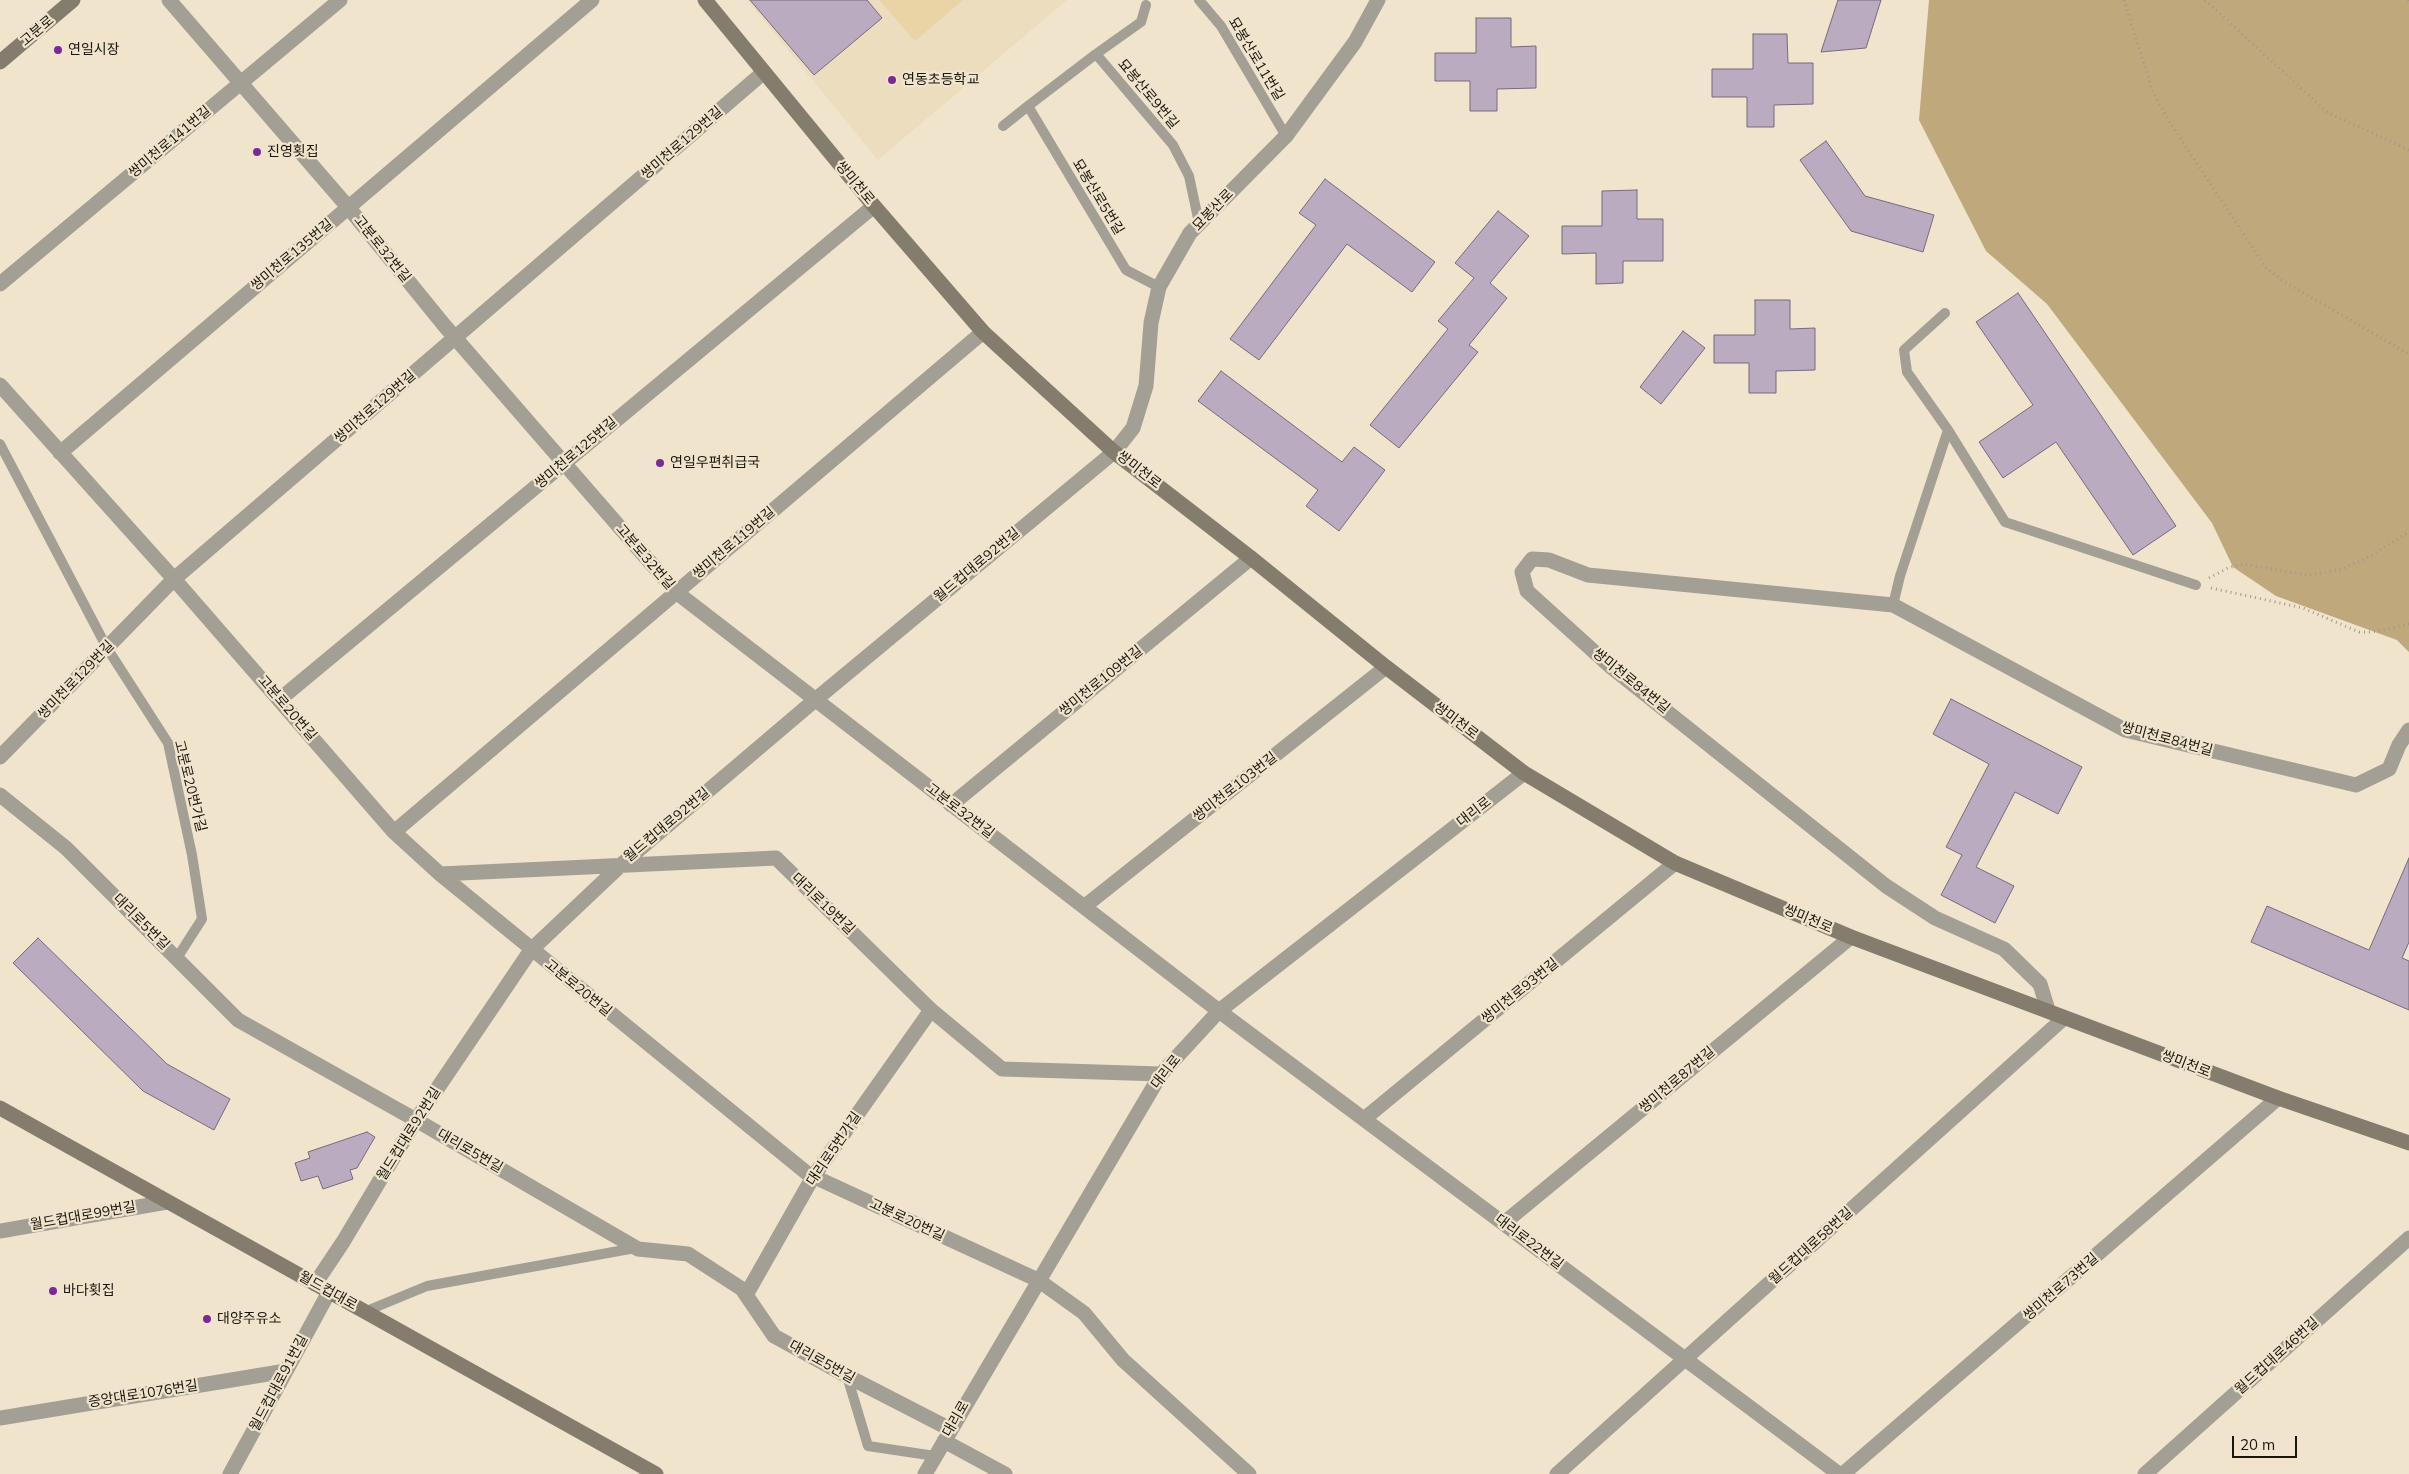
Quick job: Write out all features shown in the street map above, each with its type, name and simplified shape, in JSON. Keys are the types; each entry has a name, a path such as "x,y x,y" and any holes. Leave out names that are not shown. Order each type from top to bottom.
{"street":[{"name":"고분로","path":"0,62 73,0"},
{"name":"고분로32번길","path":"169,0 348,208 455,338 676,592 1219,1011"},
{"name":"쌍미천로141번길","path":"0,284 340,0"},
{"name":"쌍미천로135번길","path":"60,453 592,0"},
{"name":"쌍미천로","path":"705,0 874,206 983,332 1114,452 1251,558 1386,668 1524,772 1676,863 1851,937 2278,1098 2409,1143"},
{"name":"묘봉산로","path":"1114,452 1133,428 1146,386 1151,323 1159,287 1190,233 1286,136 1355,42 1378,0"},
{"name":"쌍미천로129번길","path":"0,758 174,579 764,72"},
{"name":"쌍미천로125번길","path":"279,700 874,206"},
{"name":"쌍미천로119번길","path":"394,832 983,332"},
{"name":"고분로20번길","path":"0,385 174,579 394,832 440,874 531,950 813,1176 1038,1280 1084,1313 1123,1360 1249,1474"},
{"name":"월드컵대로92번길","path":"315,1284 343,1242 416,1120 531,950 622,864 815,700 1114,452"},
{"name":"쌍미천로109번길","path":"951,805 1251,558"},
{"name":"쌍미천로84번길","path":"2048,1010 2040,984 2004,949 1935,918 1886,886 1611,667 1528,591 1522,572 1532,559 1549,560 1588,575 1893,605 2125,730 2356,785 2389,769 2399,745 2409,730"},
{"name":"쌍미천로103번길","path":"1085,906 1386,668"},
{"name":"대리로","path":"925,1474 1161,1074 1219,1011 1524,772"},
{"name":"대리로5번길","path":"0,795 66,848 238,1020 416,1120 635,1248 688,1254 742,1289 774,1336 847,1376 947,1435 1006,1474"},
{"name":"대리로19번길","path":"440,874 776,858 931,1010 1002,1069 1161,1074"},
{"name":"쌍미천로93번길","path":"1364,1119 1676,863"},
{"name":"쌍미천로87번길","path":"1504,1223 1851,937"},
{"name":"대리로5번가길","path":"746,1295 813,1176 931,1010"},
{"name":"대리로22번길","path":"1219,1011 1841,1474"},
{"name":"월드컵대로58번길","path":"1557,1474 1686,1360 2064,1018"},
{"name":"쌍미천로73번길","path":"1841,1474 2278,1098"},
{"name":"월드컵대로","path":"0,1108 656,1474"},
{"name":"월드컵대로99번길","path":"0,1230 167,1202"},
{"name":"월드컵대로46번길","path":"2145,1474 2409,1238"},
{"name":"월드컵대로91번길","path":"230,1474 329,1292"},
{"name":"중앙대로1076번길","path":"0,1418 286,1371"}],"lane":[{"name":"묘봉산로11번길","path":"1199,0 1221,26 1286,136"},
{"name":"묘봉산로9번길","path":"1146,5 1141,22 1096,54 1173,146 1189,176 1199,223"},
{"path":"1003,126 1096,54"},
{"name":"묘봉산로5번길","path":"1028,106 1126,270 1159,287"},
{"path":"1945,313 1904,350 1908,372 1948,430 2006,522 2196,585"},
{"path":"1893,605 1900,576 1948,430"},
{"name":"고분로20번가길","path":"0,444 107,648 168,743 192,855 202,919 177,958"},
{"path":"364,1312 428,1286 635,1248"},
{"path":"847,1376 868,1446 935,1456"}],"path":[{"path":"2124,0 2153,92 2169,121 2265,267 2283,281 2409,354"},
{"path":"2205,0 2328,112 2409,150"},
{"path":"2196,585 2228,568 2242,564 2308,575 2339,570 2370,558 2409,532"},
{"path":"2196,585 2302,608 2359,632 2372,632 2409,624"}],"shaded area":[{"name":"연동초등학교","path":"747,0 1067,0 878,160"},
{"path":"879,0 963,0 915,41"},
{"path":"1929,0 2409,0 2409,652 2397,640 2276,596 2233,567 2212,523 2047,304 1986,251 1919,120"}],"building":[{"path":"750,0 867,0 882,18 814,75"},
{"path":"1838,0 1881,0 1866,48 1821,52"},
{"path":"1476,18 1511,18 1511,47 1536,46 1536,88 1497,89 1497,111 1470,111 1470,81 1435,81 1435,53 1476,53"},
{"path":"1753,34 1787,34 1788,63 1813,63 1813,104 1774,105 1774,127 1747,127 1747,97 1712,97 1712,69 1753,69"},
{"path":"1826,141 1865,196 1934,215 1923,252 1851,231 1800,160"},
{"path":"1325,179 1435,262 1412,292 1347,244 1259,360 1230,339 1316,225 1299,213"},
{"path":"1637,190 1637,219 1663,219 1663,261 1623,261 1623,283 1596,284 1596,253 1562,254 1562,226 1602,226 1602,191"},
{"path":"1498,211 1529,236 1490,283 1507,298 1469,345 1478,352 1399,448 1370,425 1448,329 1438,321 1474,278 1455,263"},
{"path":"2018,293 2176,526 2133,555 2056,442 2003,478 1979,442 2033,405 1976,322"},
{"path":"1755,300 1790,300 1790,329 1815,328 1815,370 1776,371 1776,393 1749,393 1749,363 1714,363 1714,335 1755,335"},
{"path":"1683,331 1705,348 1661,404 1640,387"},
{"path":"1221,371 1342,462 1354,447 1385,470 1339,531 1306,506 1318,490 1198,401"},
{"path":"1951,699 2082,767 2058,814 2015,792 1976,867 2014,886 1995,923 1941,895 1962,855 1946,847 1989,764 1933,734"},
{"path":"2409,858 2409,942 2402,958 2409,961 2409,1010 2251,942 2267,906 2369,950"},
{"path":"38,938 167,1064 230,1099 214,1130 143,1091 13,963"},
{"path":"367,1132 375,1137 357,1168 350,1170 353,1179 323,1189 318,1176 301,1181 295,1163 310,1158 308,1152"}],"place":[{"name":"연일시장","path":"58,50"},
{"name":"연동초등학교","path":"892,80"},
{"name":"진영횟집","path":"257,152"},
{"name":"연일우편취급국","path":"660,463"},
{"name":"바다횟집","path":"53,1291"},
{"name":"대양주유소","path":"207,1319"}]}
